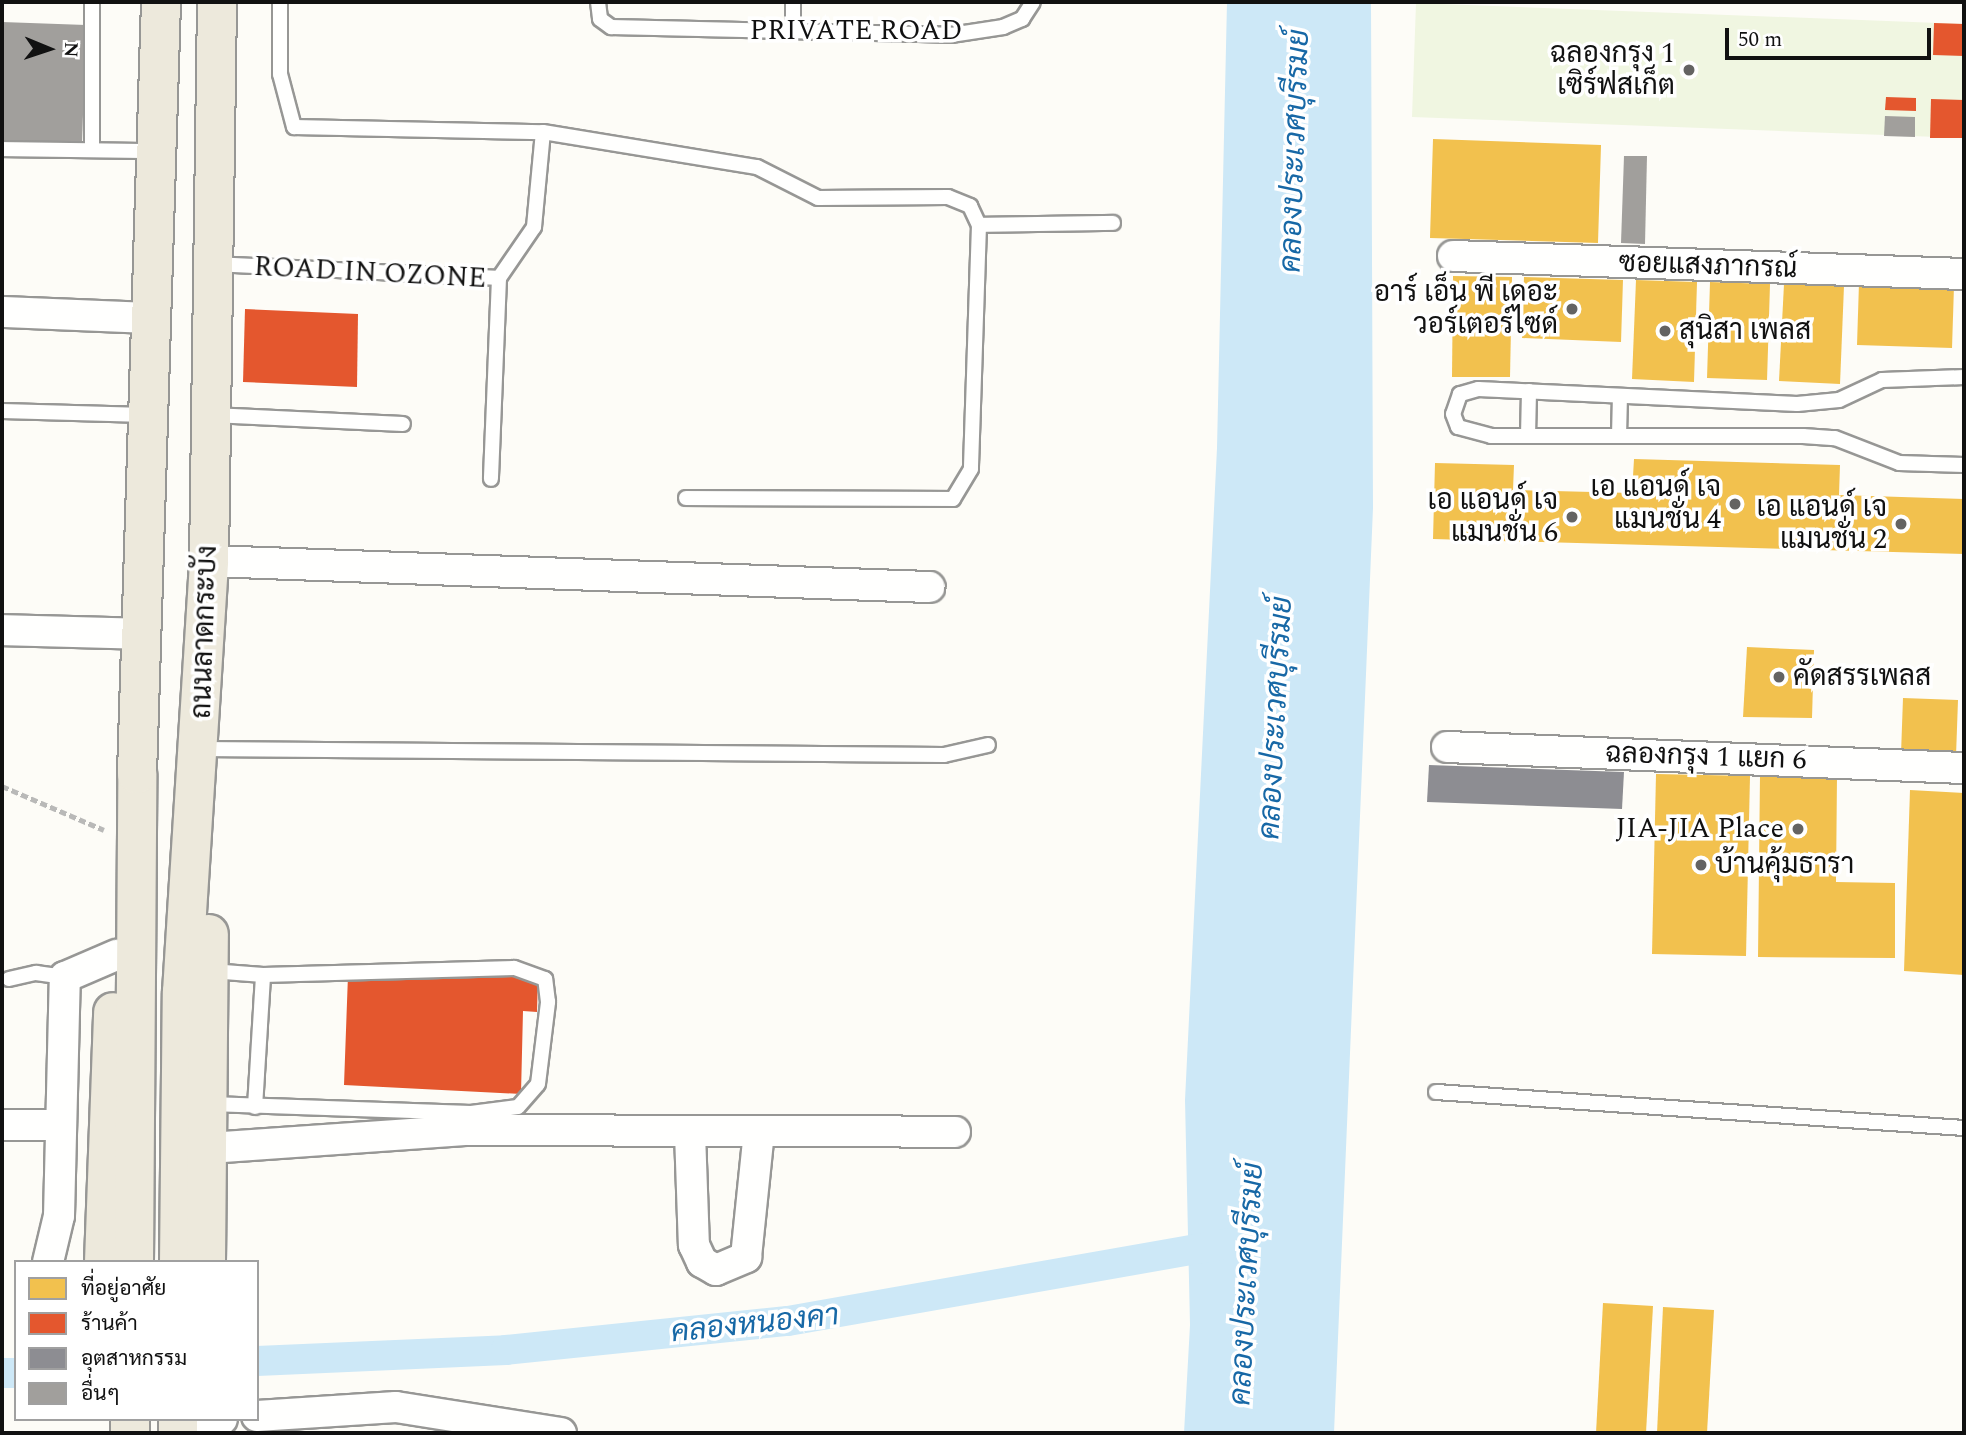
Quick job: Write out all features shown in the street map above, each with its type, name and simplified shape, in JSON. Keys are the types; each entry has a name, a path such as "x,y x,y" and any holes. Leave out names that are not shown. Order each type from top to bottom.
{"main road":[{"path":"134,1260 140,989 137,774 151,415 161,2"},
{"name":"ถนนลาดกระบัง","path":"179,1260 196,981 199,762 209,561 210,263 217,2"},
{"path":"157,151 212,151"},
{"path":"104,1260 116,956 125,837 137,774"},
{"path":"196,981 210,1104 206,1260"}],"street":[{"name":"ซอยแสงภากรณ์","path":"1453,256 1964,274"},
{"path":"2,312 153,318"},
{"path":"209,561 930,587"},
{"path":"2,630 143,634"},
{"name":"ฉลองกรุง 1 แยก 6","path":"1447,747 1964,768"},
{"path":"48,1260 59,1216 57,1125 65,977 116,956"},
{"path":"2,1125 57,1125"},
{"path":"209,1148 468,1130 955,1132"},
{"path":"690,1133 694,1245 702,1262 716,1270 746,1256 759,1132"},
{"path":"259,1416 396,1407 561,1433"},
{"path":"206,1433 220,1421"}],"lane":[{"path":"92,2 92,149"},
{"path":"280,2 281,74 294,127 543,132 757,167 818,198 948,197 970,206 979,225 971,469 953,499 686,498"},
{"name":"PRIVATE ROAD","path":"598,2 600,19 611,27 951,35 1013,23 1034,2"},
{"path":"793,2 793,32"},
{"path":"499,278 534,227 543,132"},
{"path":"2,149 157,151"},
{"path":"979,225 1113,223"},
{"name":"ROAD IN OZONE","path":"210,263 499,278 491,479"},
{"path":"1964,377 1882,380 1839,400 1797,404 1466,390 1453,414 1458,427 1528,436 1814,436 1899,463 1964,465"},
{"path":"1528,436 1529,391"},
{"path":"1619,436 1620,396"},
{"path":"2,411 151,415"},
{"path":"209,415 402,424"},
{"path":"199,762 944,755 988,745"},
{"path":"196,981 263,975 514,968 545,979 548,1002 538,1084 517,1107 471,1113 210,1104"},
{"path":"9,979 36,973 65,977"},
{"path":"255,1107 263,975"},
{"path":"1436,1092 1964,1128"}],"path":[{"path":"2,786 125,837"}],"green space":[{"name":"ฉลองกรุง 1 เซิร์ฟสเก็ต","path":"1416,3 1964,24 1964,138 1412,117"}],"water":[{"name":"คลองประเวศบุรีรมย์","path":"1227,2 1371,2 1373,508 1334,1433 1184,1433 1190,1325 1185,1100 1217,448"}],"building: ที่อยู่อาศัย":[{"path":"1433,139 1601,145 1598,243 1430,238"},
{"name":"อาร์ เอ็น พี เดอะ วอร์เตอร์ไซด์","path":"1453,276 1512,277 1510,377 1452,377"},
{"name":"อาร์ เอ็น พี เดอะ วอร์เตอร์ไซด์","path":"1524,277 1623,280 1621,342 1522,338"},
{"name":"สุนิสา เพลส","path":"1636,280 1697,282 1694,382 1632,379"},
{"path":"1710,282 1770,284 1767,380 1707,378"},
{"path":"1859,283 1954,286 1952,348 1857,345"},
{"path":"1784,284 1844,286 1840,384 1779,381"},
{"path":"1634,459 1840,465 1839,495 1964,499 1964,554 1433,539 1435,463 1514,465 1513,490 1632,493"},
{"name":"คัดสรรเพลส","path":"1747,647 1814,650 1812,718 1743,717"},
{"path":"1903,698 1958,700 1956,756 1901,754"},
{"name":"บ้านคุ้มธารา","path":"1656,774 1750,776 1746,956 1652,954"},
{"name":"JIA-JIA Place","path":"1760,775 1837,776 1836,882 1895,883 1895,958 1758,957"},
{"path":"1910,790 1964,793 1964,975 1904,971"},
{"path":"1603,1303 1653,1306 1646,1433 1596,1433"},
{"path":"1663,1307 1714,1310 1707,1433 1657,1433"}],"building: ร้านค้า":[{"path":"1934,23 1964,24 1964,56 1933,55"},
{"path":"1886,97 1916,98 1916,111 1885,110"},
{"path":"1931,99 1964,100 1964,138 1930,138"},
{"path":"245,309 358,314 357,387 243,382"},
{"path":"348,975 538,977 537,1012 523,1011 521,1094 344,1085"}],"building: อุตสาหกรรม":[{"path":"1429,765 1624,772 1622,809 1427,802"}],"building: อื่นๆ":[{"path":"2,22 86,25 82,144 2,141"},
{"path":"1885,116 1915,117 1915,137 1884,136"},
{"path":"1624,156 1647,156 1645,244 1621,243"}],"waterway":[{"name":"คลองหนองคา","path":"259,1361 506,1350 788,1321 1229,1243"},
{"name":"คลองหนองคา","path":"2,1373 14,1373"}],"place":[{"name":"ฉลองกรุง 1 เซิร์ฟสเก็ต","path":"1689,70"},
{"name":"อาร์ เอ็น พี เดอะ วอร์เตอร์ไซด์","path":"1572,309"},
{"name":"สุนิสา เพลส","path":"1665,331"},
{"name":"เอ แอนด์ เจ แมนชั่น 4","path":"1735,504"},
{"name":"เอ แอนด์ เจ แมนชั่น 6","path":"1572,517"},
{"name":"เอ แอนด์ เจ แมนชั่น 2","path":"1901,524"},
{"name":"คัดสรรเพลส","path":"1779,677"},
{"name":"JIA-JIA Place","path":"1798,829"},
{"name":"บ้านคุ้มธารา","path":"1701,865"}]}
